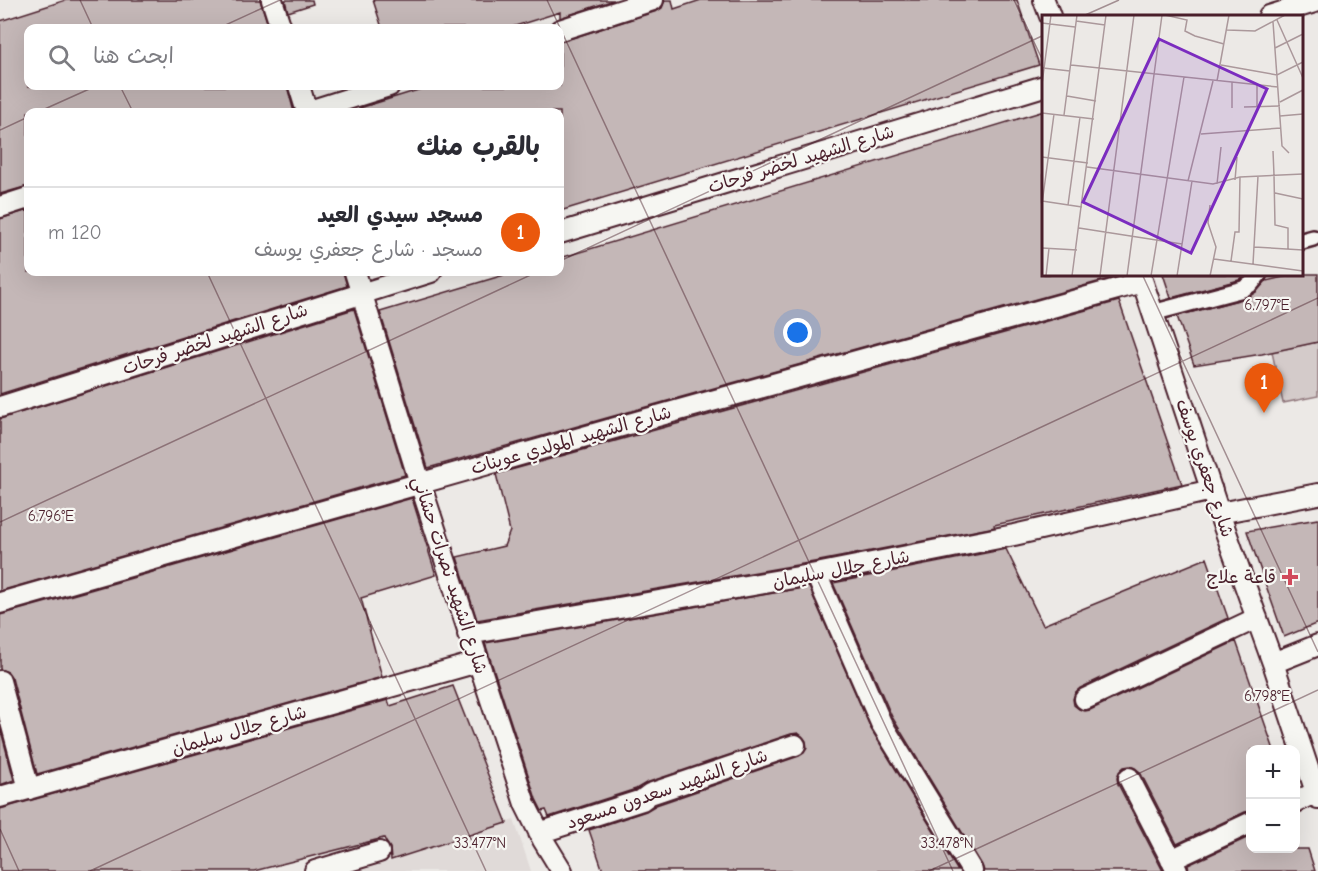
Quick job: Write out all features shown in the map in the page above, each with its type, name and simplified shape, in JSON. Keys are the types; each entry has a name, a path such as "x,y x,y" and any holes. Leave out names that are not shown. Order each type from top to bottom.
{"street":[{"path":"272,0 280,24"},
{"path":"564,29 653,0"},
{"path":"1044,0 1050,15"},
{"path":"1272,15 1318,1"},
{"name":"شارع الشهيد لخضر فرحات","path":"564,231 1042,87"},
{"path":"300,90 306,108"},
{"path":"319,108 376,90"},
{"path":"0,207 24,199"},
{"name":"شارع الشهيد نصرات حشاني","path":"356,276 468,634 525,804 562,871"},
{"name":"شارع الشهيد لخضر فرحات","path":"0,407 417,276"},
{"path":"1152,313 1243,289 1257,276"},
{"name":"شارع جعفري يوسف","path":"1141,278 1219,513 1317,795"},
{"name":"شارع الشهيد المولدي عوينات","path":"0,603 1141,278"},
{"name":"شارع جلال سليمان","path":"468,634 816,574 1014,535 1212,490"},
{"path":"1219,513 1318,494"},
{"path":"816,574 881,723 972,871"},
{"path":"1085,699 1257,618"},
{"path":"1273,663 1318,645"},
{"name":"شارع جلال سليمان","path":"0,797 478,662"},
{"path":"0,681 29,789"},
{"name":"شارع الشهيد سعدون مسعود","path":"539,833 642,800 650,794 795,745"},
{"path":"1130,778 1174,866 1246,826"},
{"path":"1300,801 1317,795"},
{"path":"315,871 379,852"}],"shaded area":[{"path":"1318,342 1318,396 1283,403 1272,352"},
{"path":"514,820 531,871 360,871"}],"building":[{"path":"66,0 260,0 268,24 24,24 24,90 288,90 293,108 24,108 24,187 0,194 0,21"},
{"path":"285,0 312,0 313,4 288,12"},
{"path":"373,0 614,0 560,18 560,12 522,24 381,24"},
{"path":"665,0 672,0 674,9 701,0 1017,0 1039,65 564,210 564,108 360,108 418,90 564,90 564,41 662,8"},
{"path":"1042,112 1042,276 1111,276 1112,278 428,468 380,312 501,276 564,276 564,257"},
{"path":"24,211 24,276 344,276 347,286 0,394 0,219"},
{"path":"1318,274 1318,342 1194,365 1177,316 1246,298 1256,292 1266,281 1287,276"},
{"path":"1164,276 1244,276 1239,280 1171,298"},
{"path":"1119,301 1182,484 994,525 995,527 814,562 477,620 457,557 504,546 510,531 496,474"},
{"path":"354,309 405,475 0,591 0,419"},
{"path":"412,498 436,575 361,598 382,677 37,774 12,678 8,672 0,669 0,615"},
{"name":"قاعة علاج","path":"1318,519 1318,623 1284,637 1247,531"},
{"path":"1006,549 1043,625 1207,558 1228,618 1080,688 1073,699 1074,705 1079,709 1090,710 1236,641 1272,745 1246,745 1246,812 1177,844 1140,772 1130,766 1124,767 1119,772 1118,784 1163,871 984,871 892,717 833,583"},
{"path":"809,587 871,729 958,871 603,871 589,830 799,756 807,748 806,741 798,733 791,734 549,817 546,810 542,811 536,799 485,643"},
{"path":"453,686 507,823 391,860 390,848 384,838 254,871 0,871 0,809 388,700 390,706"},
{"path":"0,727 14,780 0,785"},
{"path":"1246,838 1246,853 1300,853 1300,849 1308,849 1315,871 1189,871 1188,865"}],"place":[{"name":"مسجد سيدي العيد","path":"1264,413"},
{"name":"قاعة علاج","path":"1290,577"}]}
